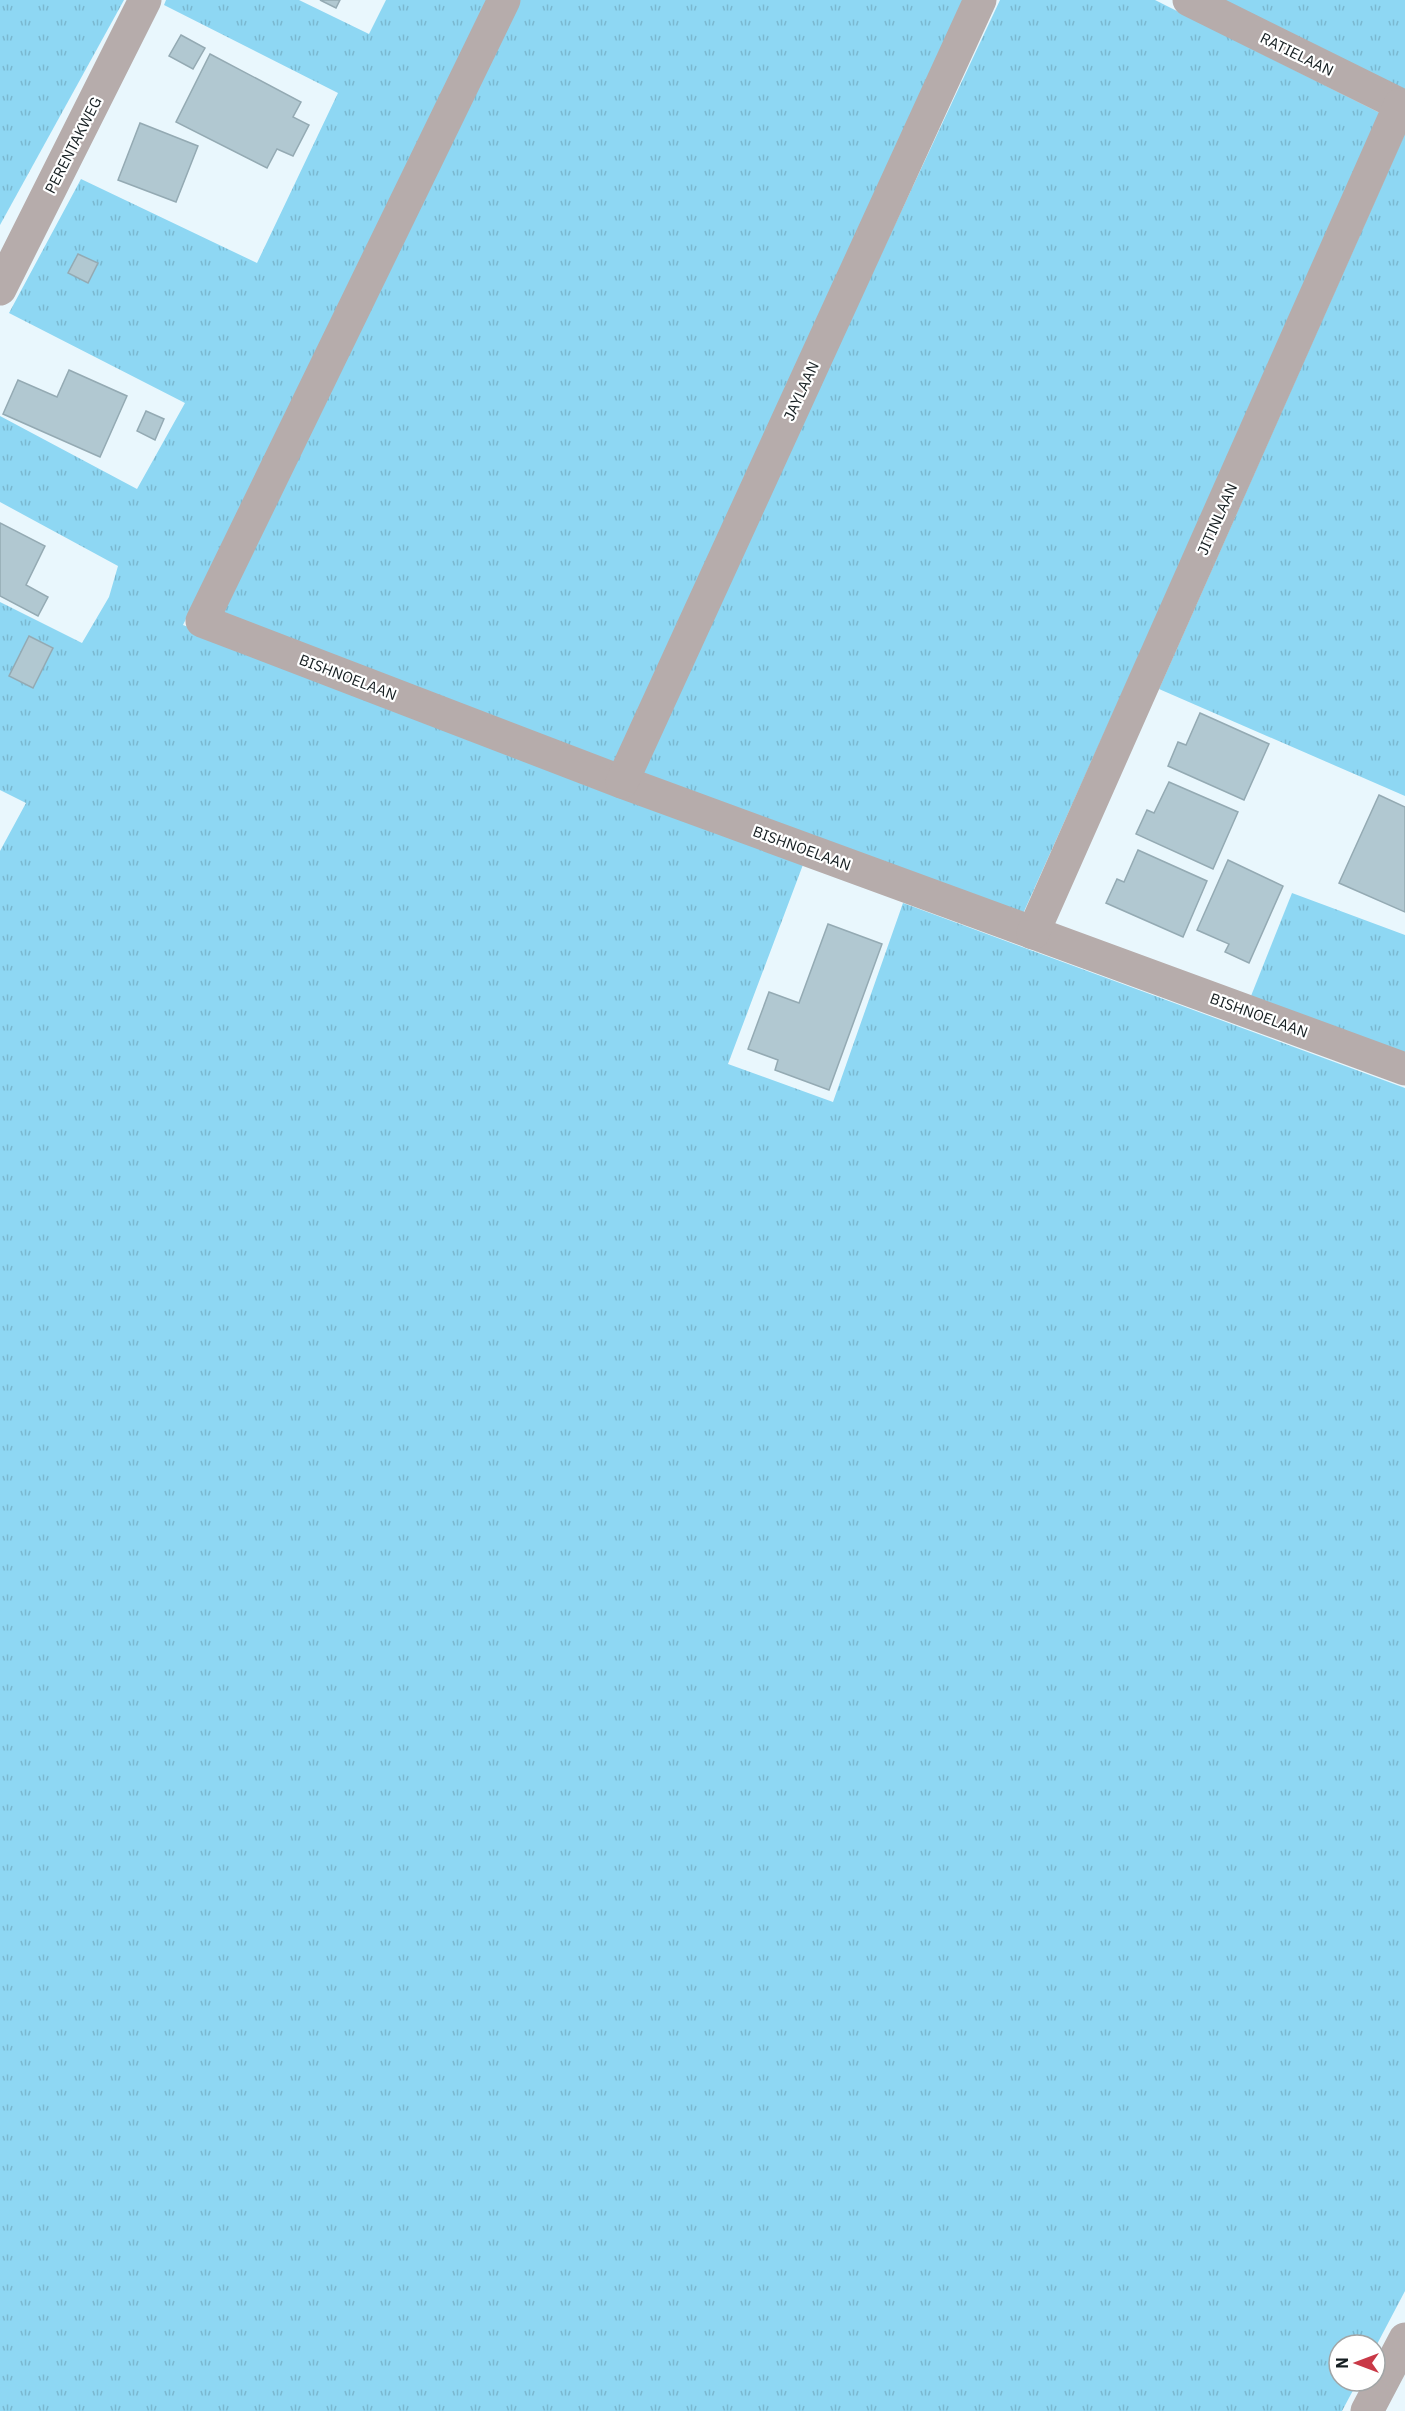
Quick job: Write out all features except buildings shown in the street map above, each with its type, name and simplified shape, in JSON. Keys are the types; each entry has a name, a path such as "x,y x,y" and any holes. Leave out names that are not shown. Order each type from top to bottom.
{"street":[{"name":"PERENTAKWEG","path":"0,290 145,0"},
{"name":"BISHNOELAAN","path":"504,0 202,621 622,782 1405,1069"},
{"name":"JAYLAAN","path":"622,782 980,0"},
{"name":"RATIELAAN","path":"1189,0 1402,106"},
{"name":"JITINLAAN","path":"1033,933 1402,106"},
{"path":"1367,2411 1405,2339"}],"green space":[{"path":"0,0 124,0 0,225"},
{"path":"166,0 299,0 369,34 386,0 488,0 183,625 804,862 728,1064 833,1102 903,903 1405,1088 1405,2291 1383,2333 1327,2333 1327,2393 1352,2393 1342,2411 0,2411 0,851 26,803 0,790 0,602 82,643 109,597 118,566 0,502 0,416 137,489 185,403 9,313 81,179 257,263 338,93 164,5"},
{"path":"516,0 966,0 613,768 219,615"},
{"path":"1000,0 1155,0 1382,114 1022,916 637,776"},
{"path":"1214,0 1405,0 1405,95"},
{"path":"1405,133 1405,796 1159,689"},
{"path":"1292,893 1405,935 1405,1053 1251,996"}]}
